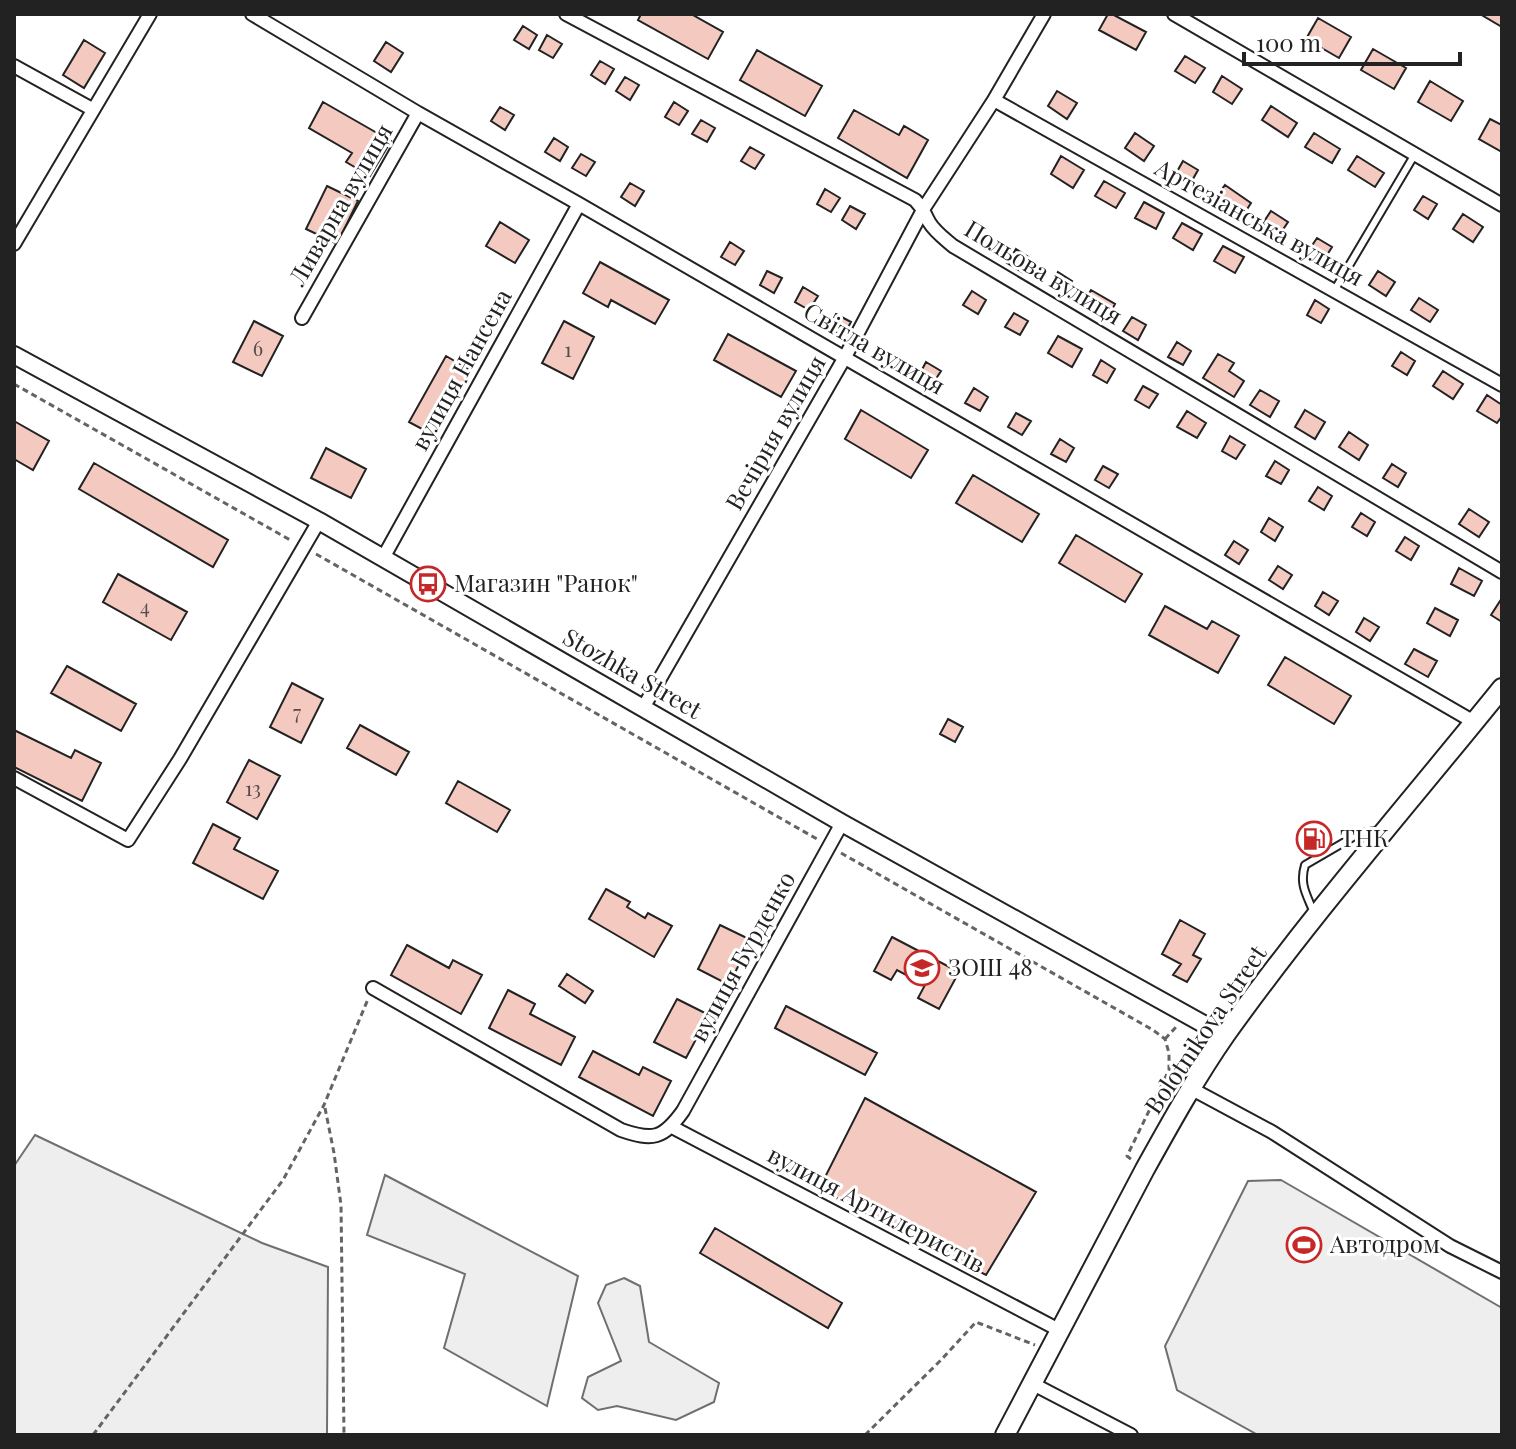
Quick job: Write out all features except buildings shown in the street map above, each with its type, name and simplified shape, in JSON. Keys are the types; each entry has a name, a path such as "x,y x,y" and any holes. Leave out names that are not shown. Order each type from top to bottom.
{"main road":[{"name":"Bolotnikova Street","path":"1005,1435 1145,1169 1225,1036 1315,917 1502,688"}],"street":[{"path":"14,244 150,14"},
{"name":"Світла вулиця","path":"252,14 418,113 1474,722"},
{"name":"Польова вулиця","path":"566,14 915,200 924,208 935,231 953,246 1502,572"},
{"name":"Вечірня вулиця","path":"643,708 845,357 924,208 994,100 1044,14"},
{"path":"1174,14 1502,205"},
{"path":"14,66 92,109"},
{"name":"Артезіанська вулиця","path":"994,100 1502,385"},
{"name":"Ливарна вулиця","path":"302,318 418,113"},
{"name":"вулиця Нансена","path":"383,558 579,204"},
{"name":"Stozhka Street","path":"14,355 319,521 842,823 1225,1036"},
{"path":"14,778 128,840 180,759 319,521"},
{"name":"вулиця Бурденко","path":"672,1127 842,823"},
{"path":"373,988 621,1130 640,1136 657,1136 672,1127"},
{"path":"1192,1089 1272,1132 1450,1246 1502,1272"},
{"name":"вулиця Артилеристів","path":"672,1127 1061,1331"},
{"path":"1033,1384 1131,1435"}],"lane":[{"path":"1334,291 1415,154"},
{"path":"1315,917 1301,877 1305,865 1360,833 1386,830"}],"path":[{"path":"14,384 1153,1030 1165,1039 1169,1070 1127,1156"},
{"path":"93,1435 283,1180 324,1105 373,988"},
{"path":"324,1105 341,1205 344,1435"},
{"path":"865,1435 976,1322 1050,1351"}],"shaded area":[{"path":"35,1135 262,1243 328,1267 327,1435 14,1435 14,1166"},
{"path":"385,1175 578,1276 547,1406 444,1348 465,1274 367,1235"},
{"name":"Автодром","path":"1281,1180 1502,1308 1502,1435 1258,1435 1177,1390 1165,1346 1248,1181"},
{"path":"624,1278 640,1286 649,1342 719,1383 714,1402 676,1420 617,1406 598,1410 582,1398 588,1377 621,1361 598,1303 606,1285"}],"place":[{"name":"Магазин \"Ранок\"","path":"428,584"},
{"name":"ТНК","path":"1314,839"},
{"name":"ЗОШ 48","path":"922,968"},
{"name":"Автодром","path":"1304,1245"}]}
